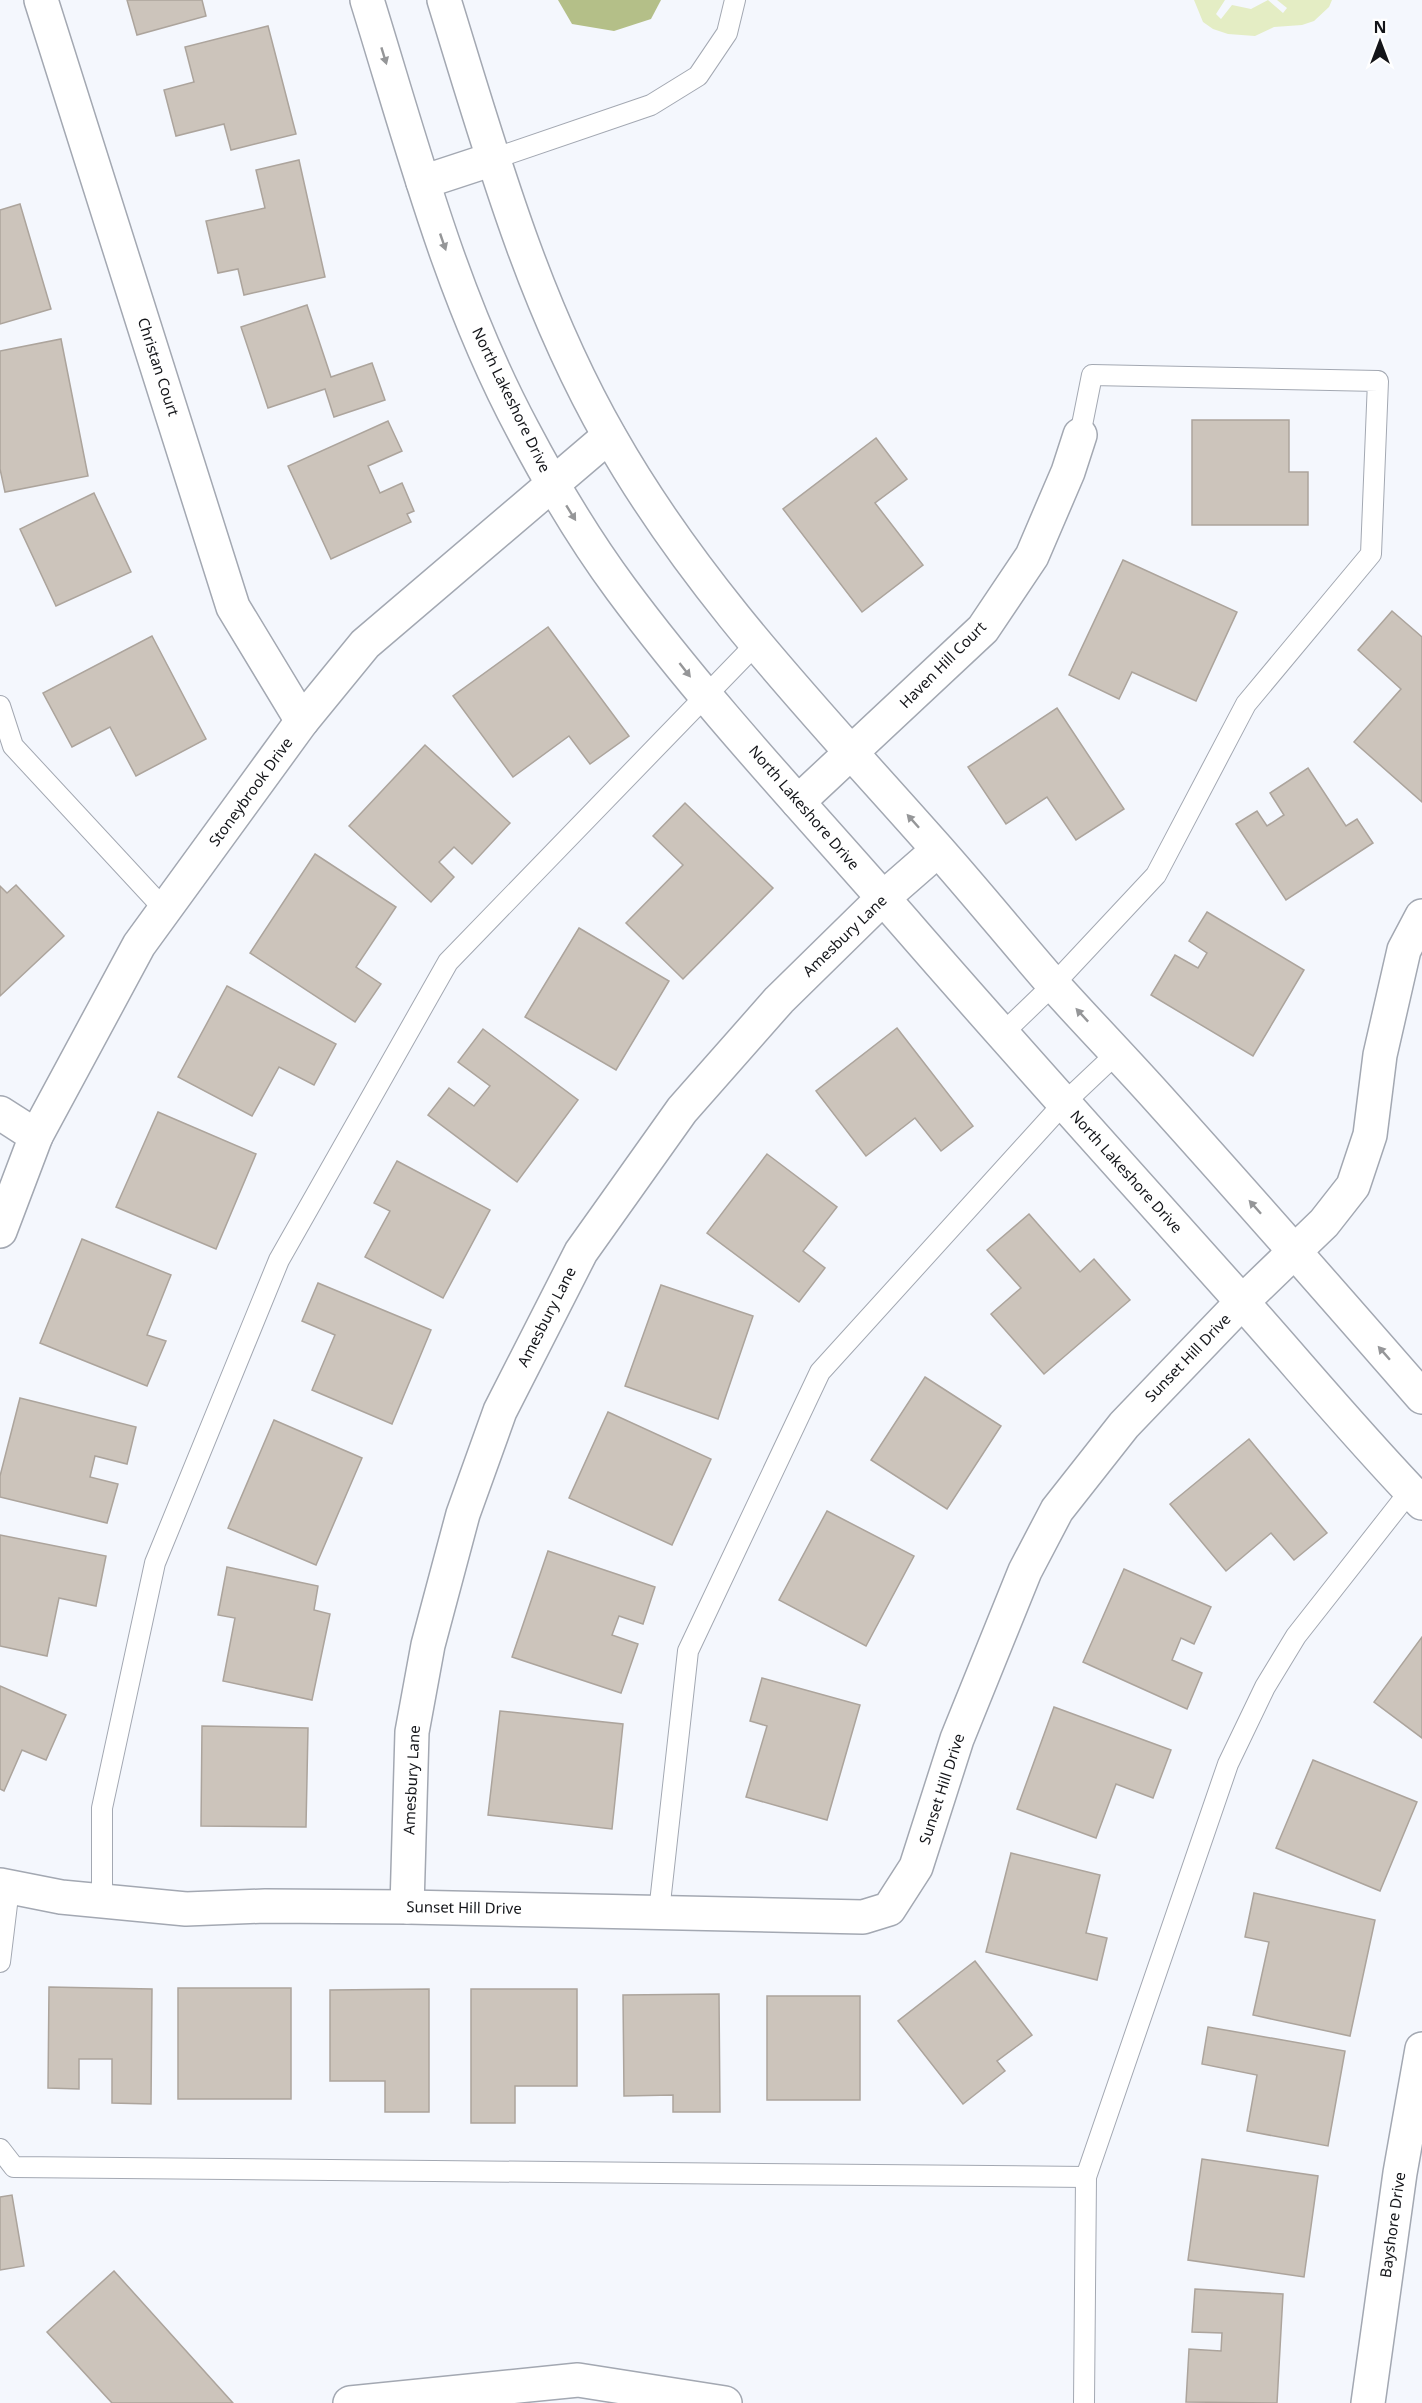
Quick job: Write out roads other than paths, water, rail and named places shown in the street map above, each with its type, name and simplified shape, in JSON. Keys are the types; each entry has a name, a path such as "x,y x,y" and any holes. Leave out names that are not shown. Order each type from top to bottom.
{"street":[{"name":"Christan Court","path":"41,0 233,607 303,722"},
{"name":"North Lakeshore Drive","path":"367,0 455,278 494,371 552,483 622,590 706,698 1002,1034 1242,1302 1418,1490"},
{"path":"444,0 493,159 537,287 609,436 698,574 756,644 1054,984 1294,1250 1422,1398"},
{"path":"423,182 493,159"},
{"name":"Haven Hill Court","path":"798,802 983,629 1032,556 1068,472 1080,435"},
{"name":"Stoneybrook Drive","path":"0,1231 36,1136 139,945 303,722 365,644 609,436"},
{"name":"Amesbury Lane","path":"408,1907 412,1732 428,1645 463,1514 500,1411 581,1252 682,1110 779,1000 883,898 938,850"},
{"name":"Sunset Hill Drive","path":"5,1887 61,1897 186,1909 265,1906 408,1907 863,1917 889,1909 916,1867 957,1739 1025,1572 1057,1510 1124,1425 1242,1302 1324,1223 1353,1186 1371,1135 1380,1055 1404,950 1422,916"},
{"path":"0,1113 36,1136"},
{"name":"Bayshore Drive","path":"1368,2403 1400,2173 1422,2049"},
{"path":"350,2403 578,2380 725,2403"}],"lane":[{"path":"493,159 651,105 698,76 727,33 735,0"},
{"path":"1002,1034 1054,984 1156,875 1246,704 1371,554 1378,381 1092,375 1080,435"},
{"path":"102,1901 102,1809 155,1563 279,1260 448,962 756,644"},
{"path":"0,706 13,746 165,910"},
{"path":"659,1912 688,1651 820,1372 1064,1102 1117,1053"},
{"path":"1084,2403 1086,2177 1228,1764 1265,1686 1296,1636 1418,1490"},
{"path":"0,1962 5,1887"},
{"path":"0,2149 14,2167 1086,2177"}]}
